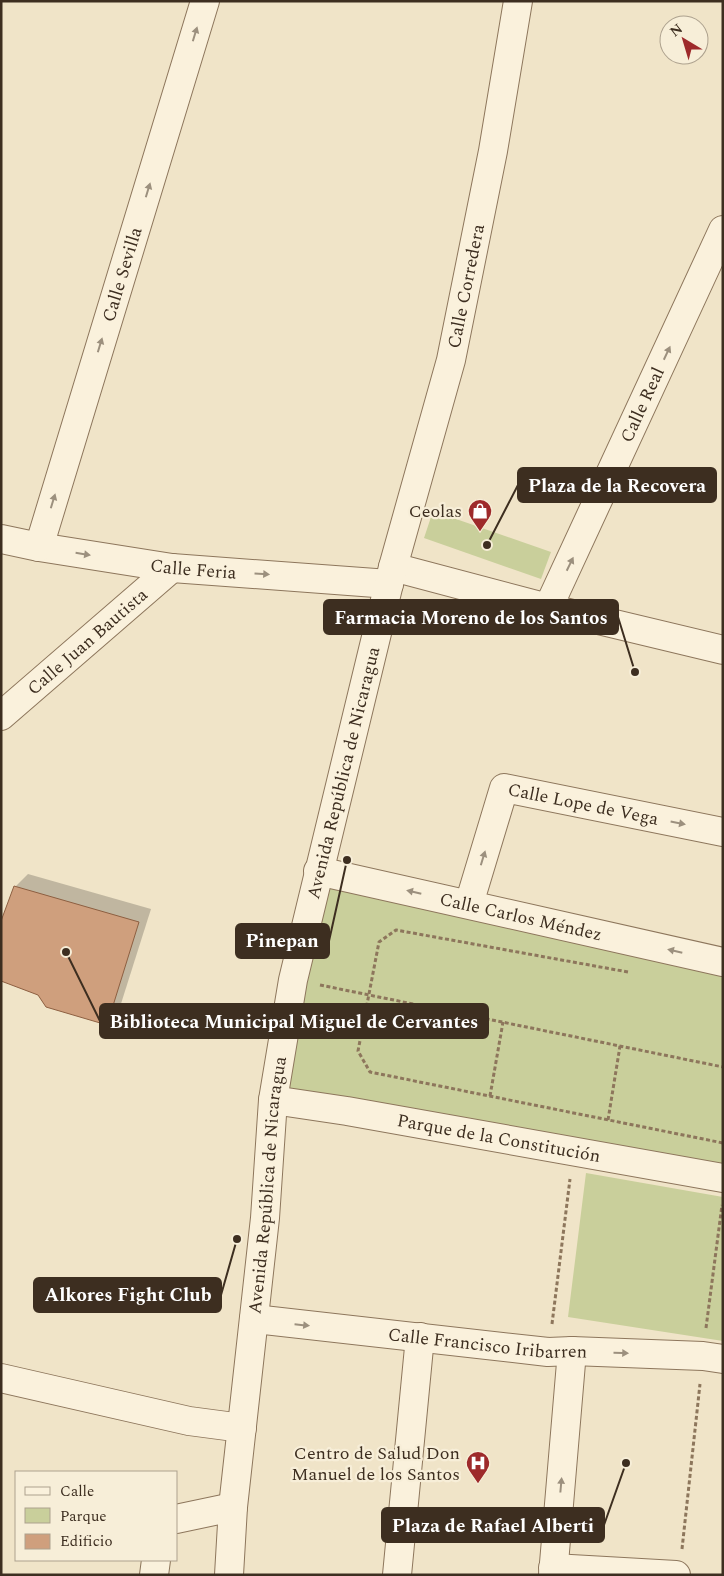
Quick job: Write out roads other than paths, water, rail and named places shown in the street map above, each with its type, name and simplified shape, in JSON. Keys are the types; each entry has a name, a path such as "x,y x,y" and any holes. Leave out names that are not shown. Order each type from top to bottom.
{"street":[{"name":"Calle Sevilla","path":"39,547 205,1"},
{"name":"Calle Corredera","path":"391,575 451,360 493,151 518,1"},
{"name":"Calle Real","path":"548,608 723,230"},
{"name":"Calle Feria","path":"1,539 39,547 172,568 391,575 548,608 723,650"},
{"name":"Calle Juan Bautista","path":"1,716 172,568"},
{"name":"Avenida República de Nicaragua","path":"229,1575 233,1507 254,1320 273,1100 292,980 391,575"},
{"name":"Calle Lope de Vega","path":"469,904 504,788 723,832"},
{"name":"Calle Carlos Méndez","path":"318,871 723,962"},
{"name":"Parque de la Constitución","path":"273,1100 455,1130 723,1178"},
{"name":"Calle Francisco Iribarren","path":"254,1320 560,1351 723,1359"},
{"path":"397,1575 420,1337"},
{"path":"560,1351 553,1571 676,1575"},
{"path":"2,1380 189,1421 242,1428"},
{"path":"178,1519 233,1507"},
{"path":"154,1575 156,1561"}],"place":[{"name":"Ceolas","path":"480,532"},
{"name":"Plaza de la Recovera","path":"487,545"},
{"name":"Farmacia Moreno de los Santos","path":"635,672"},
{"name":"Pinepan","path":"347,860"},
{"name":"Biblioteca Municipal Miguel de Cervantes","path":"66,952"},
{"name":"Alkores Fight Club","path":"237,1239"},
{"name":"Plaza de Rafael Alberti","path":"626,1463"},
{"name":"Centro de Salud Don Manuel de los Santos","path":"478,1484"}]}
